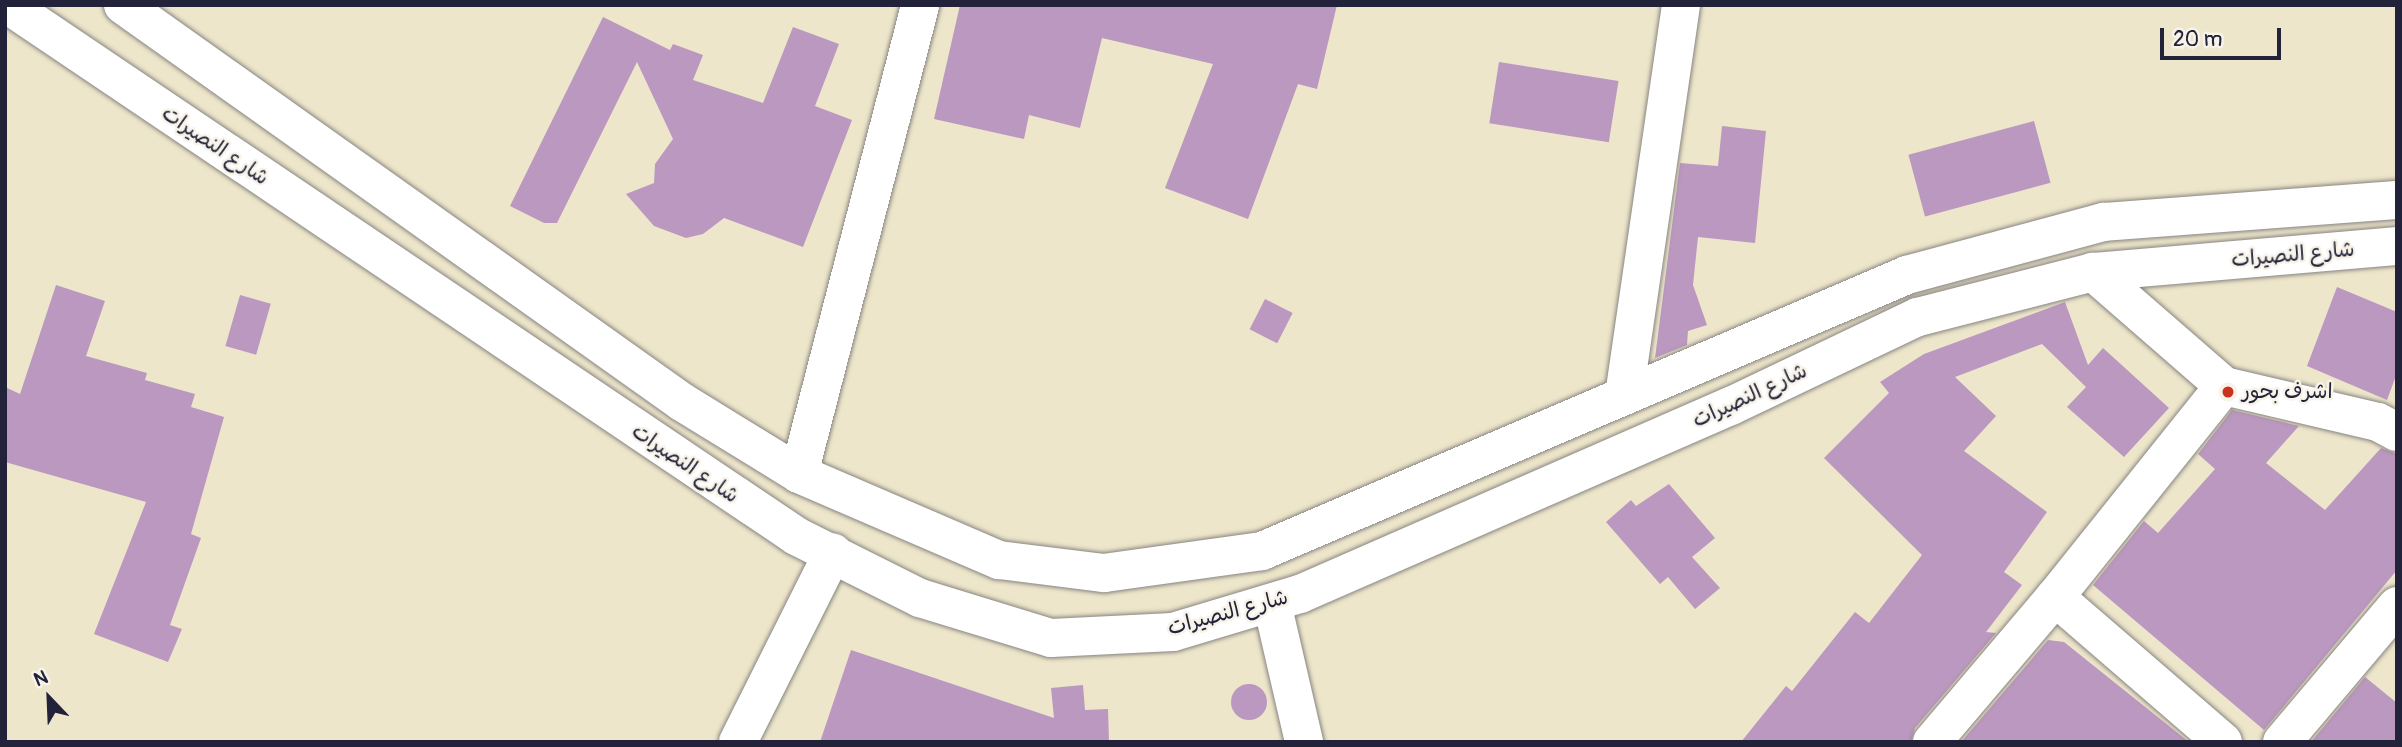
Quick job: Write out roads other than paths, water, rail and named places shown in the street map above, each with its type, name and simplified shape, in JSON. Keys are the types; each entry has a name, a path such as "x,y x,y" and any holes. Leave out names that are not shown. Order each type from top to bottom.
{"main road":[{"name":"شارع النصيرات","path":"8,5 750,508 920,598 1051,638 1173,632 1272,603 1718,411 1918,317 2093,272 2397,246"},
{"path":"123,5 681,402 799,474 999,561 1104,573 1262,551 1907,275 2091,226 2397,200"},
{"path":"799,474 920,5"},
{"path":"1625,396 1681,5"},
{"path":"2093,272 2224,386 2378,422 2397,432"},
{"path":"1932,742 2055,597 2224,386"},
{"path":"738,742 833,552"},
{"path":"2055,597 2223,742"},
{"path":"1272,603 1304,742"},
{"path":"2282,742 2397,606"}],"place":[{"name":"اشرف بحور","path":"2228,392"}]}
